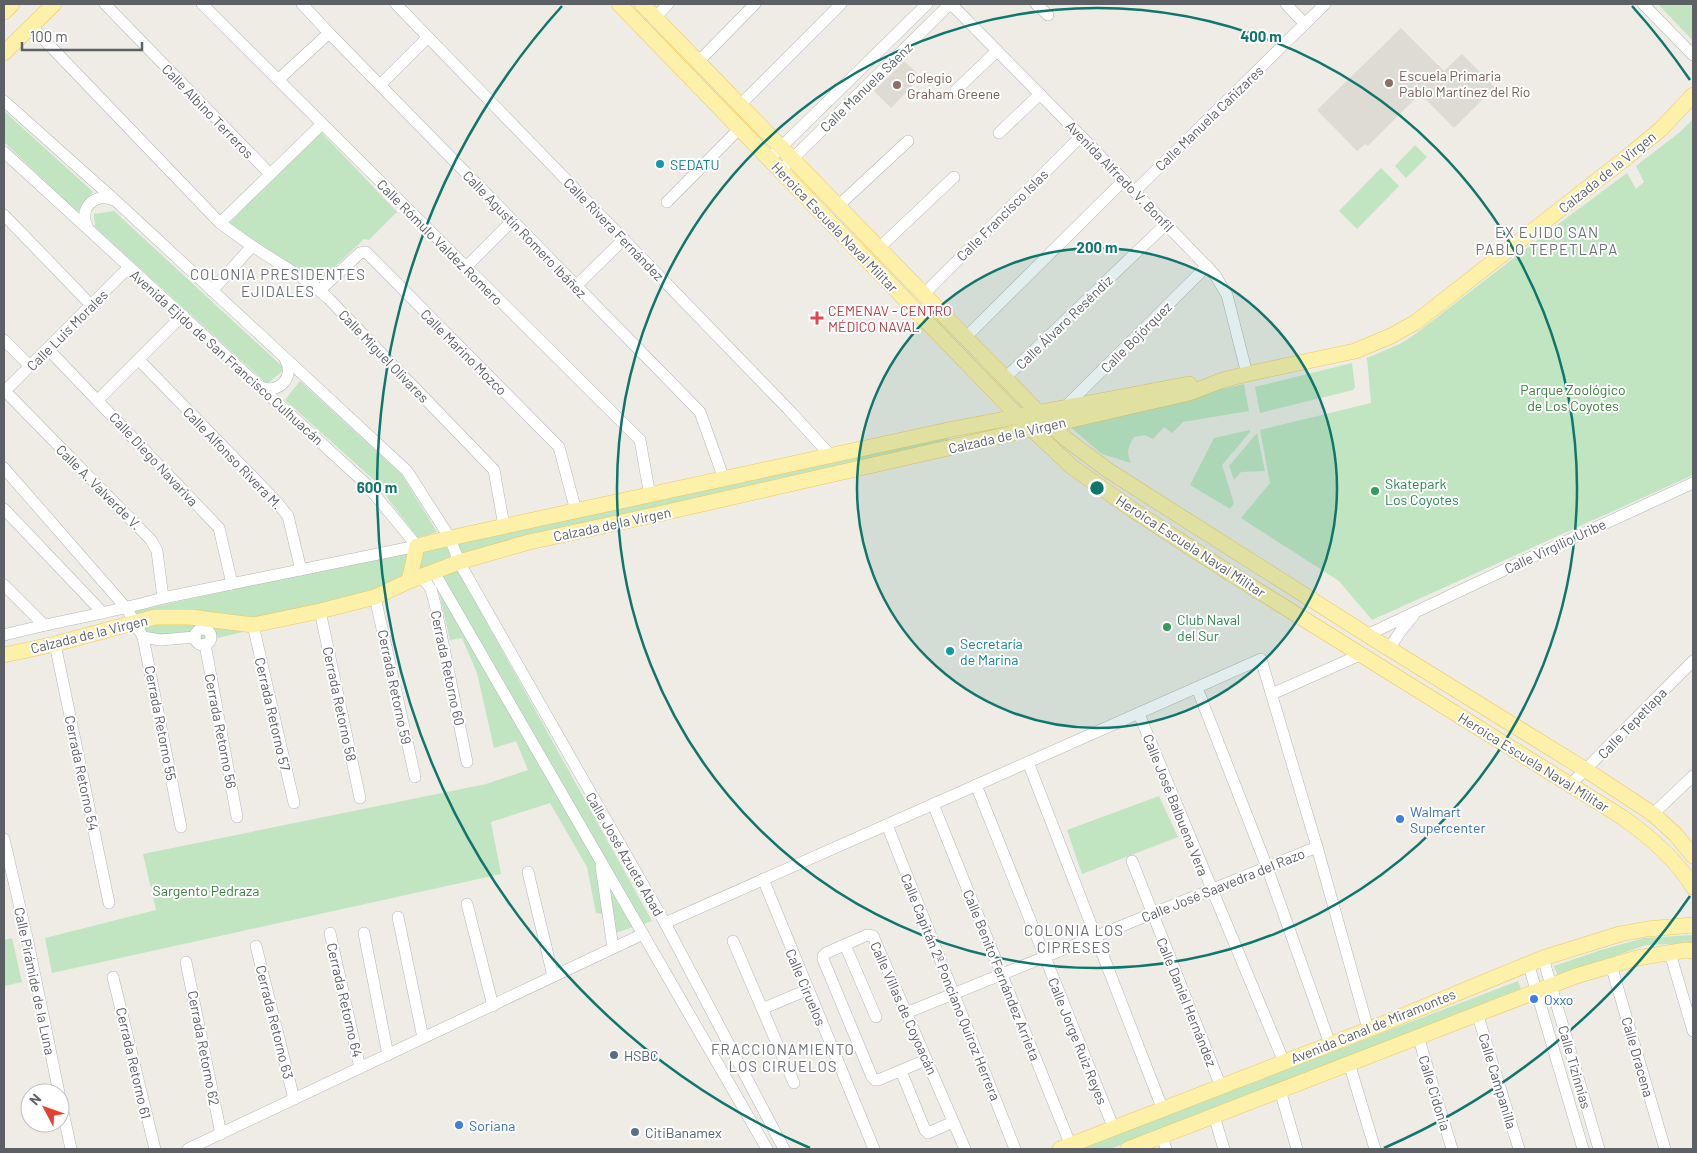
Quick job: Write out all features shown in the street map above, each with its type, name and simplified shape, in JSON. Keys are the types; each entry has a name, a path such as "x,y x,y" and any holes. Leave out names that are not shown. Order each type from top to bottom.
{"main road":[{"path":"4,12 12,4"},
{"path":"4,53 54,4"},
{"name":"Heroica Escuela Naval Militar","path":"619,4 770,158 1018,417 1072,467 1225,570 1622,817 1655,842 1688,878 1693,888"},
{"name":"Heroica Escuela Naval Militar","path":"642,4 1039,413 1080,451 1367,635 1586,770 1653,814 1676,835 1693,856"},
{"name":"Calzada de la Virgen","path":"417,546 975,425 1186,384 1223,380 1355,351 1403,330 1459,289 1661,129 1693,95"},
{"name":"Calzada de la Virgen","path":"4,655 55,644 130,616 190,617 253,625 320,611 375,597 459,562 529,542 1052,425 1189,393 1223,380"},
{"path":"975,425 985,419 992,411 995,402 995,392"},
{"path":"417,546 422,576"},
{"path":"1225,570 1236,552"},
{"name":"Avenida Canal de Miramontes","path":"1064,1148 1368,1029 1528,963 1620,934 1647,929 1693,925"},
{"name":"Avenida Canal de Miramontes","path":"1128,1149 1164,1143 1214,1116 1543,987 1637,958 1693,950"}],"street":[{"name":"Calle Albino Terreros","path":"106,4 270,174"},
{"name":"Calle Rómulo Valdez Romero","path":"202,4 465,268 640,440 650,496"},
{"name":"Calle Agustín Romero Ibáñez","path":"302,4 700,412 724,480"},
{"name":"Calle Rivera Fernández","path":"396,4 788,409 831,456"},
{"path":"655,18 668,4"},
{"path":"698,62 756,4"},
{"path":"740,105 841,4"},
{"name":"Calle Manuela Sáenz","path":"770,158 927,4"},
{"name":"Calle Manuela Sáenz","path":"781,170 951,4"},
{"name":"Avenida Alfredo V. Bonfil","path":"951,4 1207,266 1227,295 1248,374"},
{"path":"1036,4 1048,15"},
{"path":"1286,4 1305,24"},
{"name":"Calle Manuela Cañizares","path":"1135,191 1325,4"},
{"path":"1643,4 1693,55"},
{"name":"Calle Miguel Olivares","path":"31,26 220,222 252,246 320,290 494,470 504,526"},
{"path":"278,80 329,33"},
{"path":"380,85 428,37"},
{"path":"956,90 997,51"},
{"path":"999,133 1040,94"},
{"path":"4,101 117,202 407,471 450,538 459,562"},
{"path":"220,222 322,124"},
{"path":"668,202 740,128"},
{"name":"Calle Francisco Islas","path":"924,294 1081,136"},
{"path":"838,206 908,141"},
{"name":"Avenida Ejido de San Francisco Culhuacán","path":"4,152 366,484 417,546"},
{"path":"879,248 954,177"},
{"path":"966,337 1124,180"},
{"path":"90,231 84,215 89,203 100,197 109,198 117,202"},
{"path":"4,215 91,305"},
{"path":"465,268 512,221"},
{"name":"Calle Álvaro Reséndiz","path":"1005,378 1166,224"},
{"path":"576,286 624,239"},
{"path":"212,291 252,246"},
{"name":"Calle Marino Mozco","path":"320,290 360,253 366,252 559,447 576,511"},
{"name":"Calle Bojórquez","path":"1064,408 1207,266"},
{"name":"Calle Luis Morales","path":"4,392 129,268"},
{"path":"98,400 183,315"},
{"path":"4,340 30,366"},
{"name":"Calle Diego Navariva","path":"48,349 219,528 232,584"},
{"path":"256,383 263,388 272,390 283,384 288,377 289,369 287,361 281,355"},
{"name":"Calle Alfonso Rivera M.","path":"139,360 275,500 288,516 301,570"},
{"name":"Calle A. Valverde V.","path":"4,392 151,540 158,551 163,598"},
{"name":"Cerrada Retorno 55","path":"4,468 130,616 143,637 180,827"},
{"name":"Calle Virgilio Uribe","path":"1367,635 1693,483"},
{"path":"4,510 103,614"},
{"name":"Calzada de la Virgen","path":"4,635 44,624 103,614 130,616 163,598 417,546"},
{"name":"Calle José Azueta Abad","path":"459,562 665,923 784,1149"},
{"name":"Calle José Azueta Abad","path":"422,576 600,859 767,1149"},
{"name":"Cerrada Retorno 60","path":"422,576 431,589 435,604 467,762"},
{"path":"4,584 44,624"},
{"name":"Cerrada Retorno 59","path":"375,597 415,777"},
{"name":"Cerrada Retorno 58","path":"320,611 360,798"},
{"name":"Calle Virgilio Uribe","path":"1389,648 1408,621 1418,611"},
{"name":"Cerrada Retorno 57","path":"253,625 294,803"},
{"name":"Cerrada Retorno 56","path":"143,637 160,640 196,637 198,643 205,644 237,817"},
{"name":"Cerrada Retorno 54","path":"55,644 109,903"},
{"path":"1272,694 1362,654"},
{"path":"665,923 1261,659 1317,847 1368,1029"},
{"name":"Calle Tepetlapa","path":"1571,784 1693,661"},
{"path":"1198,688 1267,867 1330,1044"},
{"name":"Calle José Balbuena Vera","path":"1139,714 1284,1062"},
{"path":"1028,762 1162,1110"},
{"path":"1653,814 1693,776"},
{"name":"Calle Jorge Ruiz Reyes","path":"976,785 1114,1129"},
{"name":"Calle Benito Fernández Arrieta","path":"932,804 1001,974 1064,1148"},
{"name":"Calle Capitán 2º Ponciano Quiroz Herrera","path":"887,825 1015,1148"},
{"name":"Calle Pirámide de la Luna","path":"4,839 28,942 57,1083"},
{"name":"Calle José Saavedra del Razo","path":"906,1013 1317,847"},
{"path":"600,859 613,948"},
{"name":"Calle Daniel Hernández","path":"1132,862 1221,1087"},
{"path":"528,872 553,976"},
{"name":"Calle Ciruelos","path":"763,879 874,1149"},
{"path":"468,904 493,1006"},
{"path":"398,917 423,1038"},
{"name":"Cerrada Retorno 64","path":"330,932 360,1068"},
{"path":"364,933 388,1055"},
{"path":"188,1149 643,934"},
{"name":"Calle Villas de Coyoacán","path":"953,1122 928,1132 925,1130 902,1070 875,1080 868,1068 822,959 826,953 867,935 873,936 965,1149"},
{"path":"733,941 794,1083"},
{"path":"845,945 876,1017"},
{"name":"Cerrada Retorno 63","path":"256,946 294,1099"},
{"path":"1670,952 1693,1030"},
{"path":"1543,958 1543,987"},
{"name":"Cerrada Retorno 62","path":"186,962 221,1134"},
{"path":"1528,963 1543,987"},
{"name":"Calle Dracena","path":"1611,965 1664,1149"},
{"name":"Cerrada Retorno 61","path":"113,977 155,1149"},
{"path":"678,996 687,999 692,998 696,994 697,985"},
{"name":"Calle Tizinnias","path":"1543,987 1583,1149"},
{"name":"Calle Tizinnias","path":"1543,987 1599,1149"},
{"path":"762,1009 808,990"},
{"name":"Calle Campanilla","path":"1477,1013 1519,1149"},
{"path":"707,1045 707,1038 713,1032 723,1036"},
{"name":"Calle Cidonia","path":"1418,1036 1452,1149"},
{"path":"902,1070 926,1060"},
{"path":"1349,1063 1375,1149"},
{"path":"1280,1090 1297,1149"},
{"path":"1214,1116 1224,1149"},
{"path":"67,1133 70,1149"}],"shaded area":[{"name":"Escuela Primaria Pablo Martínez del Río","path":"1401,28 1444,71 1462,54 1495,87 1454,128 1420,94 1368,146 1365,144 1357,151 1317,110"},
{"name":"Colegio Graham Greene","path":"904,61 921,77 891,108 874,91"}],"green space":[{"path":"1658,4 1693,4 1693,41"},
{"path":"4,111 93,192 77,212 4,142"},
{"name":"Parque Zoológico de Los Coyotes","path":"1693,119 1693,475 1372,620 1339,581 1241,518 1270,483 1260,430 1371,403 1367,358 1400,344 1414,335 1627,173 1636,189 1644,182 1636,166 1680,132"},
{"path":"321,132 397,212 369,240 364,239 317,284 229,223"},
{"path":"1415,145 1427,157 1406,178 1395,166"},
{"path":"1381,168 1399,186 1357,229 1339,211"},
{"path":"114,211 285,369 267,384 95,227 94,214"},
{"path":"1352,363 1355,387 1353,390 1260,413 1255,387"},
{"path":"300,381 402,475 437,532 418,538 374,480 285,400"},
{"path":"1244,384 1249,411 1183,422 1172,433 1164,427 1153,439 1145,435 1134,437 1128,450 1131,463 1102,454 1068,425"},
{"path":"1250,430 1222,465 1234,503 1230,509 1190,485 1214,438"},
{"path":"1257,433 1265,471 1241,472 1234,480 1229,466"},
{"path":"948,435 949,442 463,556 457,542"},
{"path":"446,544 451,558 418,571 423,551"},
{"path":"409,551 404,577 368,593 252,619 131,618 130,612"},
{"name":"Sargento Pedraza","path":"457,569 652,921 606,936 602,914 596,913 587,867 550,803 491,822 501,874 52,973 45,938 156,910 143,854 486,784 528,770 516,741 494,748 477,673 462,638 450,640 438,588 430,581"},
{"path":"180,621 247,631 205,641 185,632 162,635 141,631 138,625"},
{"path":"1159,796 1178,837 1082,874 1067,830"},
{"path":"1693,935 1693,943 1646,945 1558,976 1554,966 1644,938"},
{"path":"12,938 22,982 4,986 4,940"},
{"path":"1518,981 1521,989 1110,1149 1079,1149"}],"place":[{"name":"Escuela Primaria Pablo Martínez del Río","path":"1389,83"},
{"name":"Colegio Graham Greene","path":"897,85"},
{"name":"SEDATU","path":"660,164"},
{"name":"CEMENAV - CENTRO MÉDICO NAVAL","path":"817,318"},
{"name":"Skatepark Los Coyotes","path":"1375,491"},
{"name":"Club Naval del Sur","path":"1167,627"},
{"name":"Secretaría de Marina","path":"950,651"},
{"name":"Walmart Supercenter","path":"1400,819"},
{"name":"Oxxo","path":"1534,999"},
{"name":"HSBC","path":"614,1055"},
{"name":"Soriana","path":"459,1125"},
{"name":"CitiBanamex","path":"635,1132"}],"district":[{"name":"EX EJIDO SAN PABLO TEPETLAPA","path":"1547,240"},
{"name":"COLONIA PRESIDENTES EJIDALES","path":"278,282"},
{"name":"COLONIA LOS CIPRESES","path":"1074,938"},
{"name":"FRACCIONAMIENTO LOS CIRUELOS","path":"783,1058"}]}
